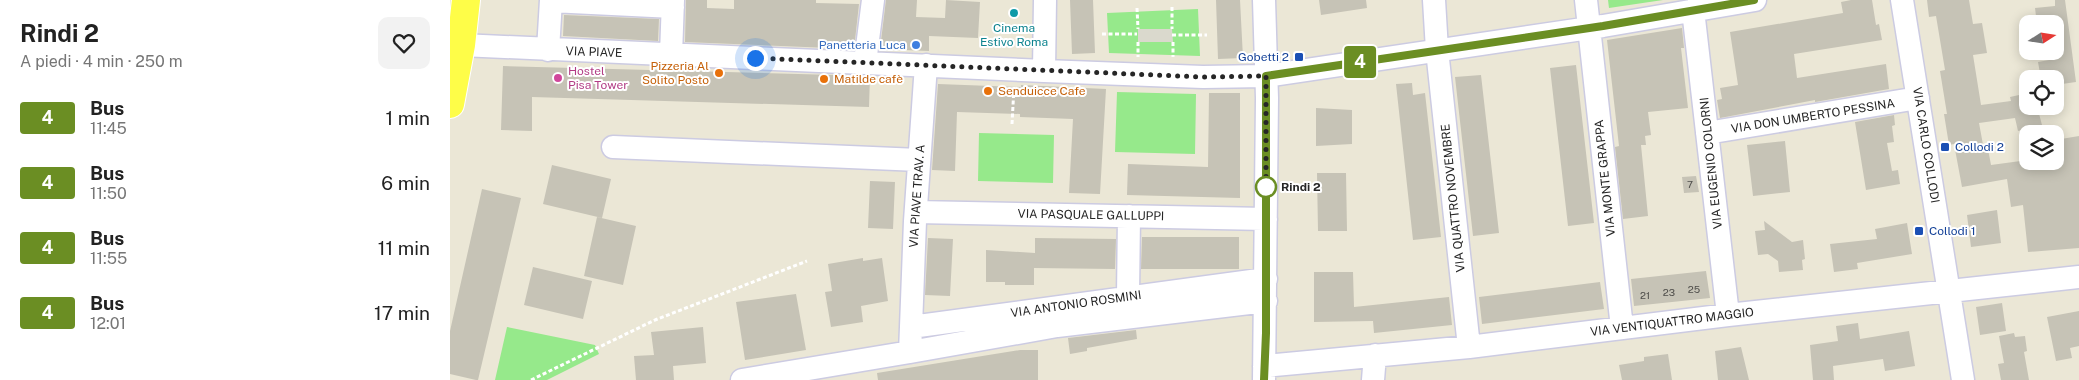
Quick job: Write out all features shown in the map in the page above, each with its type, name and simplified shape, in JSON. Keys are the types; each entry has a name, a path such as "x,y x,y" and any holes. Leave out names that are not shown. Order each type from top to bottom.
{"main road":[{"path":"450,104 461,45 466,0"}],"street":[{"path":"548,50 551,0 673,3 671,55"},
{"path":"865,63 873,0"},
{"path":"1044,71 1045,0"},
{"path":"1264,0 1266,76 1264,373"},
{"name":"VIA QUATTRO NOVEMBRE","path":"1434,0 1437,50 1469,347"},
{"name":"VIA MONTE GRAPPA","path":"1586,0 1622,328"},
{"name":"VIA PIAVE","path":"461,45 1044,71 1203,77 1266,76 1588,28 1754,0"},
{"name":"VIA CARLO COLLODI","path":"1902,0 1963,380"},
{"name":"VIA EUGENIO COLORNI","path":"1692,10 1728,315"},
{"name":"VIA PIAVE TRAV. A","path":"911,327 916,212 926,65"},
{"name":"VIA DON UMBERTO PESSINA","path":"1707,133 1918,98"},
{"path":"613,147 919,160"},
{"name":"VIA PASQUALE GALLUPPI","path":"916,212 1266,219"},
{"path":"1128,296 1129,216"},
{"name":"VIA VENTIQUATTRO MAGGIO","path":"1264,373 1375,355 1469,347 1728,315 2079,277"},
{"name":"VIA ANTONIO ROSMINI","path":"911,327 1128,296 1266,290"},
{"name":"VIA ANTONIO ROSMINI","path":"742,380 1266,290"},
{"path":"910,352 911,327"},
{"path":"1373,380 1375,355"}],"path":[{"path":"1172,7 1172,29"},
{"path":"1137,8 1138,29"},
{"path":"1102,34 1137,34"},
{"path":"1172,35 1207,35"},
{"path":"1138,42 1138,58"},
{"path":"1173,42 1174,58"},
{"path":"1012,124 1014,83"},
{"path":"532,380 655,320 807,261"}],"green space":[{"path":"1608,0 1663,0 1609,8"},
{"path":"1198,9 1200,56 1109,53 1107,13"},
{"path":"1117,92 1196,94 1195,154 1115,152"},
{"path":"979,133 1054,135 1053,183 978,181"},
{"path":"507,327 595,345 599,354 547,380 495,380"}],"shaded area":[{"path":"1138,29 1172,29 1173,42 1138,42"}],"building":[{"path":"686,0 707,0 707,8 734,9 734,0 816,0 816,3 859,4 854,49 685,42"},
{"path":"886,0 917,0 916,17 945,18 946,0 980,2 978,38 929,36 929,51 880,49"},
{"path":"1070,0 1093,0 1095,53 1072,54"},
{"path":"1216,0 1240,0 1243,58 1218,59"},
{"path":"1319,0 1366,0 1367,8 1321,15"},
{"path":"1872,0 1876,25 1879,24 1882,40 1794,54 1797,78 1886,64 1889,89 1815,102 1815,100 1720,118 1717,100 1722,99 1720,88 1738,85 1730,32 1843,13 1841,2"},
{"path":"1927,0 1969,0 1973,24 1982,23 1987,53 1973,55 1981,105 2011,101 2010,97 2019,95 2019,115 2039,115 2042,125 2019,125 2018,131 2015,118 1979,123 1984,150 1988,149 1991,165 2019,161 2019,170 2064,170 2064,138 2079,136 2079,248 2028,252 2023,205 2011,207 2007,179 1962,187 1954,144 1949,145 1944,114 1947,114 1940,71 1945,70 1936,16 1929,17"},
{"path":"2055,0 2065,0 2076,82 2064,84 2064,70 2039,70 2038,62 2064,60 2064,15 2036,15 2035,8 2055,6"},
{"path":"564,15 659,19 658,41 563,36"},
{"path":"1682,28 1684,48 1681,48 1688,108 1648,112 1651,135 1645,136 1646,145 1641,145 1648,216 1623,219 1615,147 1619,146 1607,40"},
{"path":"1576,65 1594,223 1568,226 1550,68"},
{"path":"503,66 870,76 869,107 532,97 532,131 501,130"},
{"path":"1481,75 1499,233 1473,236 1455,77"},
{"path":"1412,83 1413,95 1425,93 1441,237 1413,240 1396,84"},
{"path":"938,84 1106,89 1100,194 1069,193 1073,119 1020,117 1020,114 957,112 955,171 932,170"},
{"path":"1209,93 1240,93 1240,198 1127,195 1128,164 1208,167"},
{"path":"1316,108 1352,110 1352,144 1316,146"},
{"path":"1894,115 1895,125 1892,126 1894,142 1887,143 1892,171 1898,170 1900,184 1866,190 1855,122"},
{"path":"1785,141 1790,192 1753,196 1747,145"},
{"path":"552,165 611,179 602,218 543,204"},
{"path":"1317,173 1346,173 1347,231 1318,231"},
{"path":"1696,176 1699,192 1684,193 1682,177"},
{"path":"870,181 895,182 893,229 868,228"},
{"path":"482,189 521,198 478,380 476,380 450,374 450,331"},
{"path":"1997,210 2001,243 1971,247 1967,215"},
{"path":"597,217 636,226 623,285 584,276"},
{"path":"1764,221 1792,242 1803,240 1805,259 1802,260 1803,270 1779,272 1778,261 1768,254 1758,255 1755,231 1765,230"},
{"path":"1907,223 1912,254 1857,263 1858,269 1834,272 1830,244 1877,239 1875,229"},
{"path":"1142,237 1239,237 1239,269 1141,269"},
{"path":"928,238 953,239 950,296 925,295"},
{"path":"1035,238 1116,239 1115,269 1034,268 1034,285 1005,285 1005,282 986,282 986,250 1035,253"},
{"path":"863,258 863,261 882,258 888,301 861,306 863,322 831,327 825,292 832,291 828,264"},
{"path":"533,267 592,281 583,319 524,305"},
{"path":"1706,271 1710,298 1634,306 1631,279"},
{"path":"1314,272 1353,272 1354,307 1449,297 1452,325 1374,333 1373,321 1314,322"},
{"path":"1600,282 1604,309 1482,324 1479,297"},
{"path":"796,294 806,350 745,360 736,302"},
{"path":"2002,303 2006,331 1980,335 1976,307"},
{"path":"2079,311 2079,346 2070,348 2072,358 2056,361 2047,317"},
{"path":"1858,323 1860,339 1909,331 1915,366 1885,371 1883,359 1833,366 1834,380 1813,380 1810,345 1838,341 1836,326"},
{"path":"703,327 706,363 673,366 674,380 636,380 634,356 654,355 651,332"},
{"path":"1136,330 1137,339 1087,348 1087,351 1070,354 1068,338"},
{"path":"2014,333 2015,337 2025,336 2027,351 2024,352 2029,380 2001,380 1998,364 2004,363 1999,336"},
{"path":"1741,347 1749,380 1718,380 1715,351"},
{"path":"1020,350 1038,350 1038,380 878,380 877,373"},
{"path":"1668,354 1672,380 1622,380 1619,365 1644,361 1644,357"}],"bus line":[{"name":"4","path":"1264,380 1266,333 1266,76 1603,26 1754,0"}],"place":[{"name":"Cinema Estivo Roma","path":"1014,13"},
{"name":"Panetteria Luca","path":"916,45"},
{"name":"Gobetti 2","path":"1299,57"},
{"name":"Pizzeria Al Solito Posto","path":"719,73"},
{"name":"Hostel Pisa Tower","path":"558,78"},
{"name":"Matilde cafè","path":"824,79"},
{"name":"Senduicce Cafe","path":"988,91"},
{"name":"Collodi 2","path":"1945,147"},
{"name":"Rindi 2","path":"1266,187"},
{"name":"Collodi 1","path":"1919,231"}],"route":[{"path":"755,58 1203,77 1266,76 1266,187"}]}
